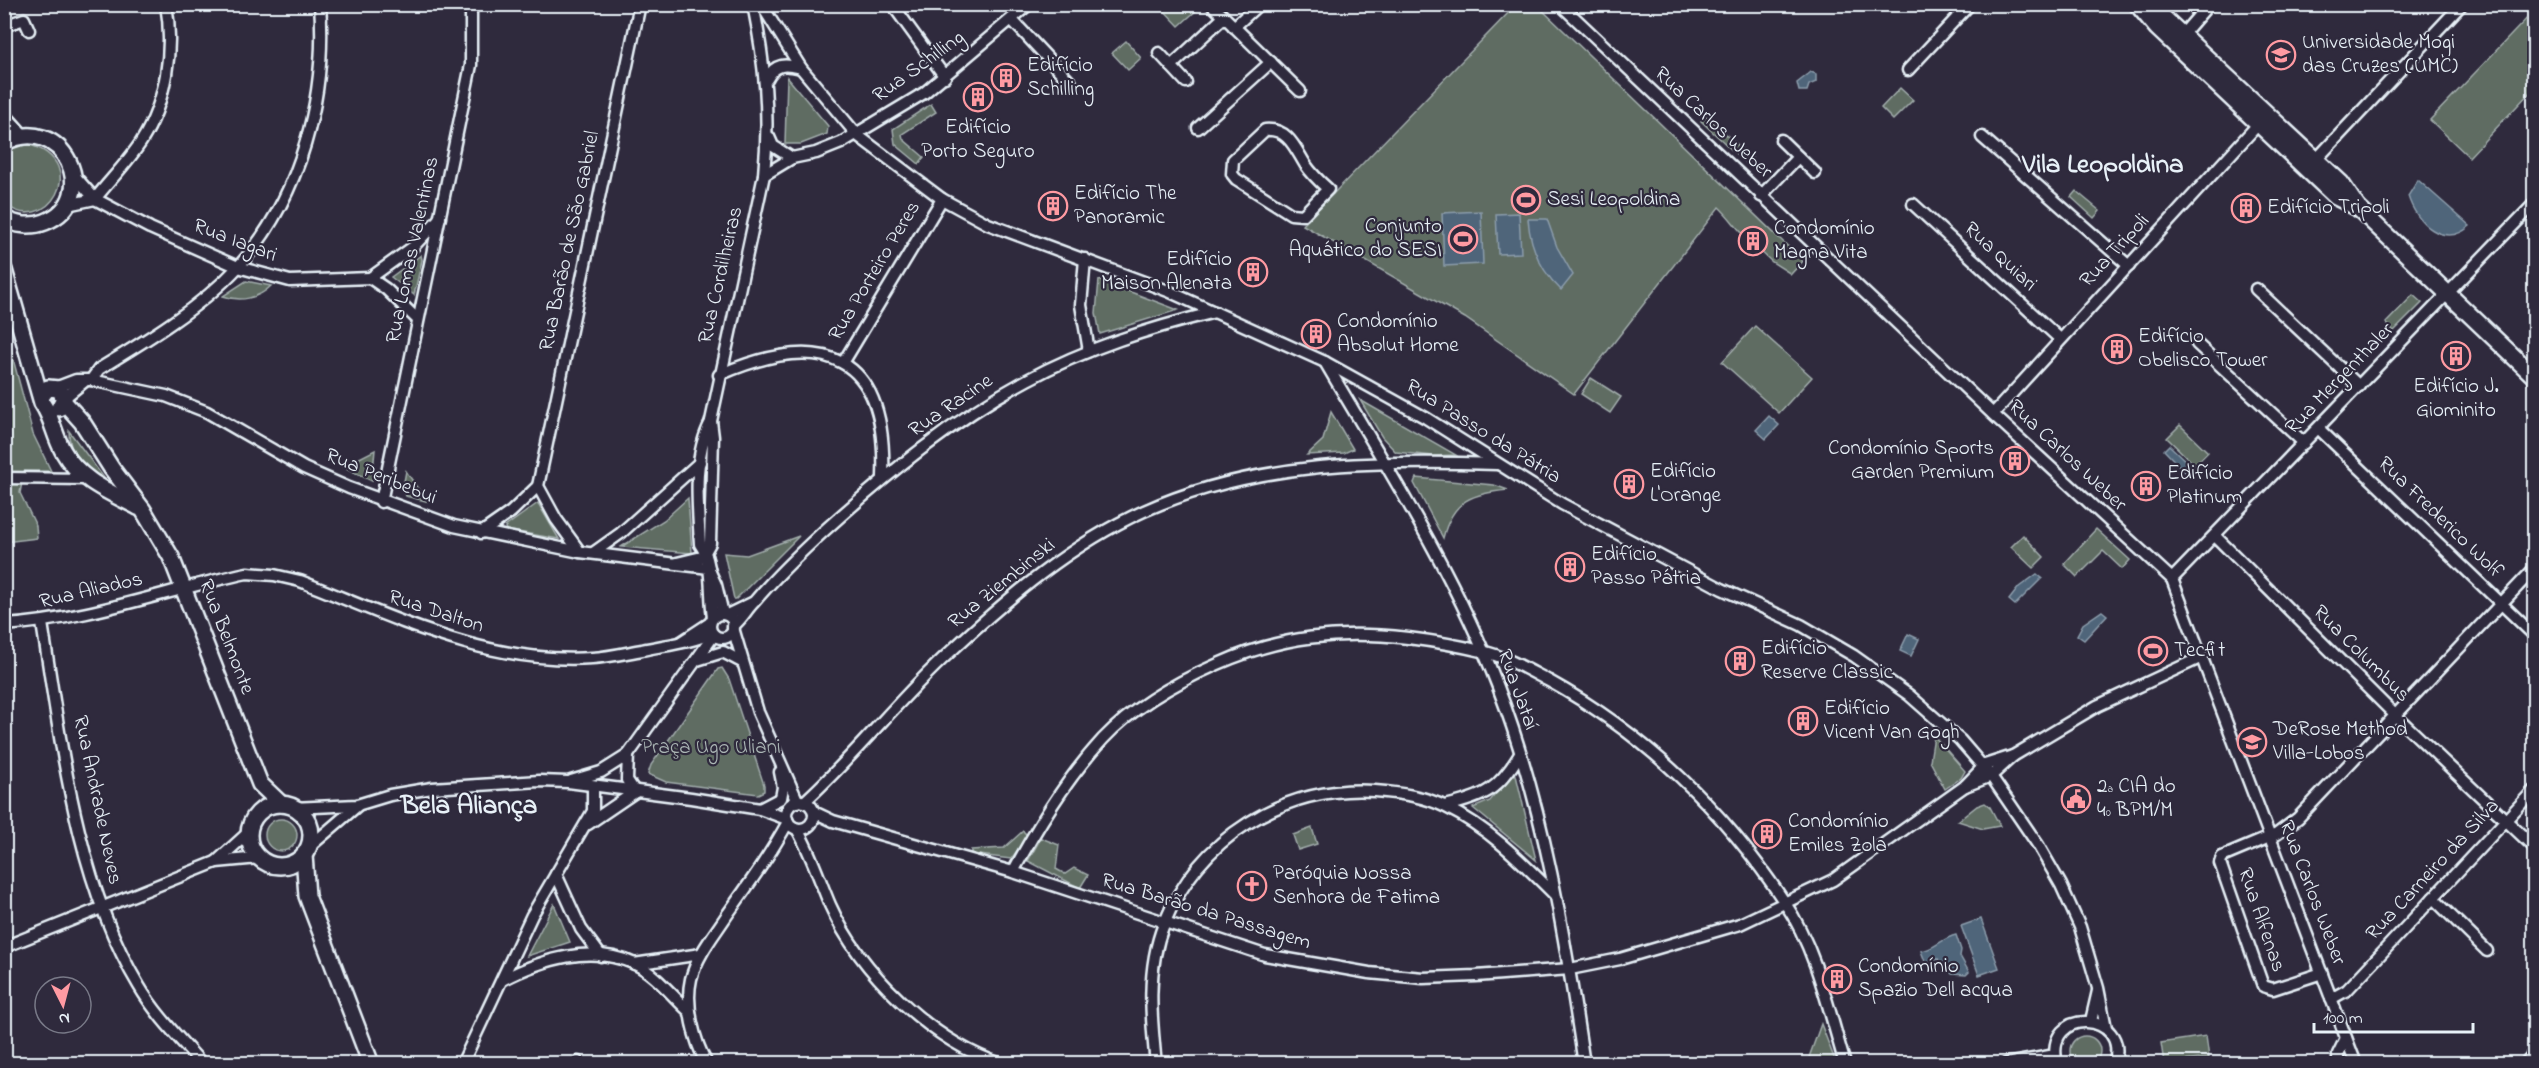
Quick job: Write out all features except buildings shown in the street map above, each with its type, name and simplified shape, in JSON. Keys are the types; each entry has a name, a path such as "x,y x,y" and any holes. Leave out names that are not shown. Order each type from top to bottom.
{"main road":[{"path":"2137,4 2157,28 2311,164 2347,189 2358,208 2535,376"},
{"path":"2149,4 2183,34 2262,119"},
{"path":"4,117 21,136"},
{"path":"4,143 21,136 42,137 59,147 71,164 73,174 73,190 67,205 60,213 41,224 6,222"},
{"name":"Rua Belmonte","path":"4,270 30,362 55,398 82,422 112,469 143,510 171,557 261,784 260,812"},
{"name":"Rua Belmonte","path":"55,398 56,431 66,456 90,481 143,510"},
{"path":"56,431 65,420 82,422"},
{"path":"90,481 108,479 112,469"},
{"name":"Rua Belmonte","path":"261,784 287,806"},
{"path":"306,851 293,864 279,866 259,858 251,846 249,832 260,812 270,806 287,806 304,815 310,827 306,851 307,896 371,1064"},
{"path":"2528,1064 2535,1057"}],"street":[{"path":"67,205 95,199 142,140 155,113 169,51 166,4"},
{"path":"55,398 88,380 99,369 178,316 238,267 280,205 294,176 307,137 319,81 322,50 320,4"},
{"name":"Rua Lomas Valentinas","path":"381,502 471,64 471,4"},
{"name":"Rua Barão de São Gabriel","path":"538,486 640,4"},
{"name":"Rua Cordilheiras","path":"706,554 710,543 713,437 711,422 719,375 764,175 768,136 767,80 753,4"},
{"name":"Rua Passo da Pátria","path":"761,4 801,68 857,135 942,199 988,224 1085,259 1215,312 1325,362 1416,411 1562,504 1631,542 1801,625 1854,656 1909,695 1960,740 1991,776 2038,844 2061,885 2080,927 2098,988 2106,1028 2116,1044 2114,1064"},
{"path":"892,4 945,77"},
{"name":"Rua Schilling","path":"764,175 792,158 825,150 857,135 945,77 1029,4"},
{"path":"1211,4 1300,91"},
{"path":"1234,27 1258,4"},
{"name":"Rua Carlos Weber","path":"1560,4 1993,414 2172,579 2356,1064"},
{"path":"1908,70 1970,4"},
{"path":"2183,34 2209,4"},
{"path":"2311,164 2462,4"},
{"path":"1171,66 1224,17"},
{"path":"4,26 24,19 29,30"},
{"path":"1012,20 1071,82"},
{"path":"1159,53 1186,82"},
{"path":"1198,128 1271,62"},
{"path":"767,80 772,70 783,64 801,68"},
{"name":"Rua Tripoli","path":"1993,414 2262,119"},
{"path":"1265,130 1287,136 1296,146 1306,165 1328,189 1300,216 1236,179 1231,169 1233,160 1265,130"},
{"path":"768,136 773,146 792,158"},
{"path":"1983,137 2129,266"},
{"path":"1781,140 1815,173"},
{"path":"1761,196 1798,157"},
{"name":"Rua Iagari","path":"73,174 95,199 150,228 238,267 290,281 370,278"},
{"name":"Rua Porteiro Peres","path":"843,363 942,199"},
{"name":"Rua Quiari","path":"1913,204 2060,339"},
{"name":"Rua Mergenthaler","path":"2172,579 2535,204"},
{"path":"418,320 386,289 370,278 412,247 441,218"},
{"path":"1085,259 1082,305 1089,351"},
{"path":"2256,289 2359,386"},
{"name":"Rua Racine","path":"568,782 601,772 628,755 697,660 717,623 752,603 883,477 987,404 1029,379 1089,351 1170,323 1215,312"},
{"path":"2198,344 2304,444"},
{"path":"719,375 750,361 799,352 825,355 843,363 871,391 879,409 883,429 883,477"},
{"name":"Rua Jataí","path":"1325,362 1446,572 1483,651 1520,754 1555,895 1570,969 1584,1064"},
{"name":"Rua Peribebui","path":"88,380 166,396 207,412 304,468 381,502 481,533 580,552 677,563 709,570"},
{"name":"Rua Cordilheiras","path":"711,422 704,435 698,488 700,544 706,554 717,623"},
{"name":"Rua Frederico Wolf","path":"2319,429 2535,635"},
{"name":"Rua Ziembinski","path":"690,1012 691,980 701,954 775,846 801,817 825,783 948,653 1036,577 1110,529 1182,496 1223,484 1326,465 1383,461 1497,464"},
{"path":"593,554 621,533 700,462"},
{"path":"4,478 90,481"},
{"path":"679,483 698,488"},
{"path":"481,533 511,512 538,486 556,519 580,552"},
{"name":"Rua Columbus","path":"2215,536 2396,716 2535,847"},
{"name":"Rua Peribebui","path":"677,563 706,554"},
{"path":"2270,837 2298,818 2535,569"},
{"name":"Rua Dalton","path":"185,588 248,573 274,575 300,581 458,643 541,657 594,658 681,642 717,623"},
{"name":"Rua Aliados","path":"4,625 42,623 185,588"},
{"name":"Rua Racine","path":"733,627 746,614 752,603"},
{"name":"Rua Andrade Neves","path":"42,623 79,826 101,906 139,986 163,1020 202,1064"},
{"path":"717,623 726,637 733,627"},
{"path":"717,623 733,627"},
{"path":"733,627 742,662 801,817 809,850 830,906 849,938 875,976 942,1034 965,1048 1001,1064"},
{"path":"1013,872 1044,816 1104,738 1126,718 1194,674 1262,646 1320,634 1377,634 1483,651 1532,672 1574,694 1640,739 1668,763 1726,825 1786,904 1817,975 1845,1064"},
{"path":"697,660 723,652 742,662"},
{"name":"Rua Barão da Passagem","path":"287,806 316,809 357,805 390,795 432,788 489,783 568,782 833,821 1013,872 1164,924 1265,955 1369,973 1423,978 1570,969 1672,946 1740,924 1786,904 1833,880 1965,786 1983,767 2013,756 2097,706 2202,657"},
{"path":"1445,806 1486,793 1507,776 1520,754"},
{"path":"585,826 635,792 627,780 628,755"},
{"name":"Rua Barão da Passagem","path":"1965,786 1991,776 2013,756"},
{"path":"760,809 776,802 782,794 777,758"},
{"path":"462,1064 532,915 585,826 594,806 593,787"},
{"path":"1156,1064 1150,1016 1152,981 1164,924 1197,866 1222,842 1248,822 1277,806 1311,795 1352,789 1422,798 1445,806 1485,830 1555,895"},
{"name":"Rua Carneiro da Silva","path":"2331,999 2347,990 2535,790"},
{"name":"Rua Barão da Passagem","path":"306,851 357,805"},
{"path":"216,862 249,832"},
{"name":"Rua Alfenas","path":"2270,837 2225,855 2220,863 2263,986 2273,989 2322,973"},
{"path":"4,946 216,862 259,858"},
{"path":"556,874 581,929 601,956"},
{"path":"2433,897 2487,951"},
{"path":"502,980 544,961 578,955 601,956 634,964 701,954"},
{"path":"634,964 659,982 690,1012 702,1055 707,1064"},
{"name":"Rua Passo da Pátria","path":"2091,1021 2098,988"},
{"path":"2006,1064 2056,1059 2059,1036 2072,1024 2091,1021 2106,1028"},
{"path":"2338,1064 2338,1054 2346,1038"}],"green space":[{"path":"1159,5 1195,5 1199,8 1179,26"},
{"name":"Sesi Leopoldina","path":"1516,5 1537,5 1803,261 1791,274 1772,262 1756,247 1761,241 1752,233 1747,238 1719,207 1574,394 1465,318 1303,225"},
{"path":"2532,13 2534,15 2534,88 2469,157 2430,120"},
{"path":"1126,41 1141,58 1128,70 1112,53"},
{"path":"787,77 828,126 827,134 801,144 785,144"},
{"path":"1900,88 1913,100 1893,120 1881,108"},
{"path":"931,104 936,112 902,134 903,139 924,157 919,164 895,144 893,129"},
{"path":"1706,116 1752,158 1747,164 1701,121"},
{"path":"30,145 48,154 58,167 60,181 56,194 47,205 35,212 20,212 5,204 4,153 17,146"},
{"path":"2076,191 2100,211 2094,218 2071,197"},
{"path":"421,255 422,260 414,295 391,277"},
{"path":"1099,280 1178,310 1100,334 1096,313"},
{"path":"246,281 271,286 260,294 248,298 236,299 223,296"},
{"path":"2413,295 2422,303 2394,331 2386,323"},
{"path":"4,325 33,434 51,471 24,471 20,493 36,526 37,538 5,542"},
{"path":"1755,326 1812,377 1779,413 1722,362"},
{"path":"1591,378 1621,397 1610,413 1581,394"},
{"path":"1360,400 1456,455 1433,456 1396,452 1382,437"},
{"path":"1331,412 1353,449 1344,453 1307,455 1323,440"},
{"path":"2180,425 2208,452 2195,465 2167,438"},
{"path":"69,431 104,479 90,472 74,454"},
{"path":"375,450 372,481 340,465 348,464"},
{"path":"406,471 426,501 406,496 403,487"},
{"path":"1416,478 1494,485 1508,490 1484,494 1466,501 1452,515 1443,538 1414,483"},
{"path":"688,498 692,553 621,547 664,520"},
{"path":"538,503 559,539 506,530 505,527"},
{"path":"2096,529 2130,560 2122,569 2103,551 2077,577 2064,564"},
{"path":"2023,535 2044,557 2033,568 2011,547"},
{"path":"799,536 734,599 724,553 747,555"},
{"name":"Praça Ugo Uliani","path":"722,668 729,679 764,785 764,791 758,794 666,782 648,774 651,765 718,669"},
{"path":"1934,736 1965,771 1961,778 1945,789 1930,761"},
{"path":"1515,771 1536,860 1473,808 1490,801"},
{"path":"1985,803 1990,807 2000,826 1983,829 1958,821 1977,806"},
{"path":"281,819 292,824 297,835 292,846 281,851 270,846 265,835 270,824"},
{"path":"1312,828 1317,844 1298,850 1293,835"},
{"path":"1023,831 1028,836 1011,859 971,854 971,850 1004,848"},
{"path":"1041,838 1059,845 1056,869 1065,874 1074,868 1088,875 1080,888 1028,861"},
{"path":"554,904 570,942 527,956"},
{"path":"1821,1024 1836,1063 1807,1063"},
{"path":"2085,1036 2096,1040 2100,1051 2096,1062 2085,1066 2074,1062 2070,1051 2074,1040"},
{"path":"2206,1036 2209,1058 2164,1063 2161,1043"}],"water":[{"path":"1811,72 1816,74 1816,82 1809,85 1807,91 1799,91 1797,83"},
{"path":"2418,180 2470,226 2450,235 2432,230 2424,223 2417,215 2408,196"},
{"name":"Conjunto Aquático do SESI","path":"1481,211 1483,264 1444,266 1442,213"},
{"name":"Conjunto Aquático do SESI","path":"1519,213 1521,253 1498,254 1496,214"},
{"path":"1528,219 1547,219 1557,247 1573,275 1561,290 1537,258"},
{"path":"1769,416 1779,425 1766,439 1756,430"},
{"path":"2169,445 2191,466 2185,472 2164,450"},
{"path":"2037,574 2042,578 2015,605 2009,600 2019,587"},
{"path":"2102,611 2107,615 2084,640 2077,635 2083,624"},
{"path":"1908,634 1919,639 1911,656 1900,651"},
{"path":"1981,919 1999,968 1979,975 1961,926"},
{"path":"1956,935 1961,950 1960,956 1969,972 1966,975 1952,974 1938,959 1926,964 1921,951"}],"place":[{"name":"Universidade Mogi das Cruzes (UMC)","path":"2281,55"},
{"name":"Edifício Schilling","path":"1006,78"},
{"name":"Edifício Porto Seguro","path":"978,97"},
{"name":"Sesi Leopoldina","path":"1526,200"},
{"name":"Edifício The Panoramic","path":"1053,206"},
{"name":"Edifício Tripoli","path":"2246,208"},
{"name":"Conjunto Aquático do SESI","path":"1463,239"},
{"name":"Condomínio Magna Vita","path":"1753,241"},
{"name":"Edifício Maison Alenata","path":"1253,272"},
{"name":"Condomínio Absolut Home","path":"1316,334"},
{"name":"Edifício Obelisco Tower","path":"2117,349"},
{"name":"Edifício J. Giominito","path":"2456,356"},
{"name":"Condomínio Sports Garden Premium","path":"2015,461"},
{"name":"Edifício L'Orange","path":"1629,484"},
{"name":"Edifício Platinum","path":"2146,486"},
{"name":"Edifício Passo Pátria","path":"1570,567"},
{"name":"Tecfit","path":"2153,651"},
{"name":"Edifício Reserve Classic","path":"1740,661"},
{"name":"Edifício Vicent Van Gogh","path":"1803,721"},
{"name":"DeRose Method Villa-Lobos","path":"2252,742"},
{"name":"2ª CIA do 4º BPM/M","path":"2076,799"},
{"name":"Condomínio Emiles Zola","path":"1767,834"},
{"name":"Paróquia Nossa Senhora de Fatima","path":"1252,886"},
{"name":"Condomínio Spazio Dell acqua","path":"1837,979"}],"district":[{"name":"Vila Leopoldina","path":"2103,165"},
{"name":"Bela Aliança","path":"469,806"}]}
